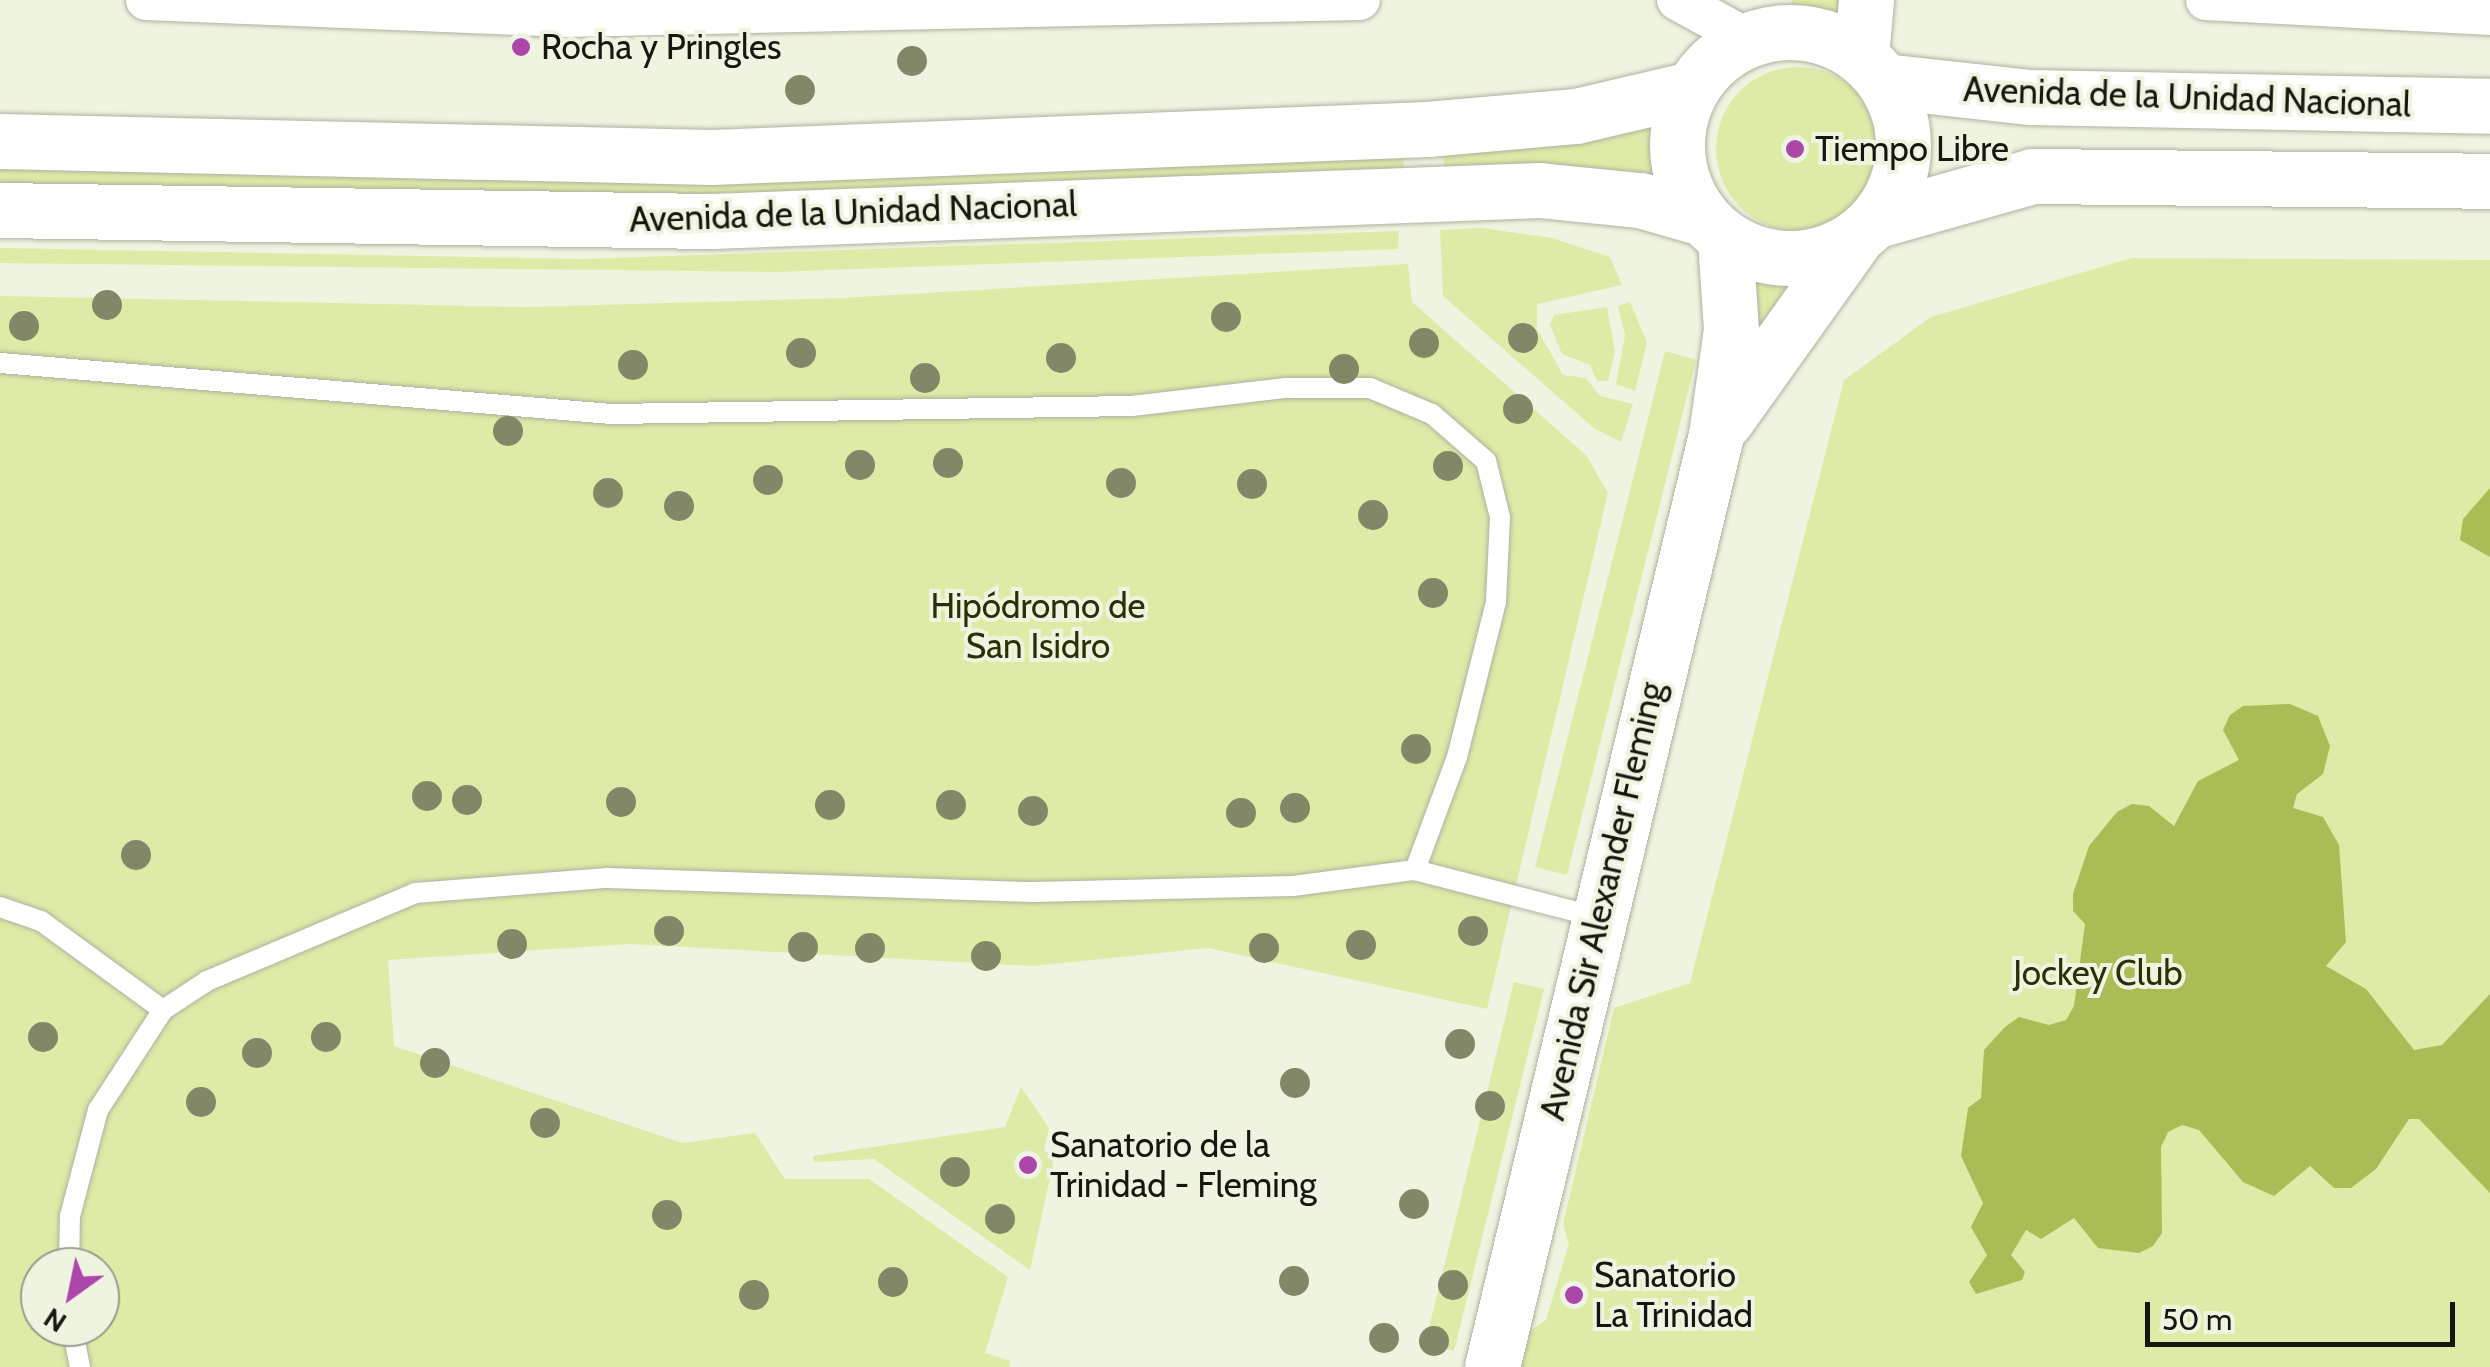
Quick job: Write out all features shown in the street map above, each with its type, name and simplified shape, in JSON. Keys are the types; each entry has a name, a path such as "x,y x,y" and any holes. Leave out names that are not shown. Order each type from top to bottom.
{"main road":[{"path":"1866,0 1872,69"},
{"path":"1866,230 1897,186 1904,147 1898,107 1872,69 1826,37 1764,24 1726,51 1691,89 1678,124 1678,162 1714,229 1760,255 1792,259 1866,230 2032,176 2490,181"},
{"name":"Avenida de la Unidad Nacional","path":"1872,69 2030,97 2490,106"},
{"name":"Avenida de la Unidad Nacional","path":"0,141 711,157 1427,129 1576,116 1691,89"},
{"name":"Avenida de la Unidad Nacional","path":"0,210 698,222 1539,190 1640,200 1714,229"},
{"name":"Avenida Sir Alexander Fleming","path":"1492,1367 1716,436 1731,330 1714,229"},
{"name":"Avenida Sir Alexander Fleming","path":"1716,436 1800,308 1866,230"}],"street":[{"path":"146,0 563,8 1360,0"},
{"path":"1676,0 1764,24"},
{"path":"2206,0 2472,10"}],"lane":[{"path":"0,363 611,414 1132,406 1286,388 1370,388 1432,414 1486,461 1500,517 1496,602 1457,756 1415,870"},
{"path":"69,1247 70,1216 98,1110 163,1010 207,981 414,893 607,878 1033,892 1272,887 1415,870 1597,918"},
{"path":"0,907 41,921 163,1010"}],"green space":[{"path":"1792,0 1847,0 1838,17 1791,9"},
{"path":"1798,67 1829,74 1856,91 1873,118 1880,149 1873,180 1856,207 1829,224 1798,231 1767,224 1740,207 1723,180 1716,149 1723,118 1740,91 1767,74"},
{"path":"1662,105 1664,193 1444,169 1443,143"},
{"path":"1404,142 1403,173 738,199 0,190 0,161"},
{"path":"1482,228 1552,238 1610,257 1622,285 1537,304 1537,329 1563,375 1586,378 1600,396 1633,404 1621,442 1595,429 1443,296 1440,230"},
{"path":"1399,231 1398,249 776,272 0,263 0,248 582,259"},
{"name":"Jockey Club","path":"2132,258 2490,260 2490,1367 1521,1367 1530,1331 1546,1320 1569,1244 1563,1224 1614,1008 1690,983 1844,380 1931,317"},
{"name":"Hipódromo de San Isidro","path":"1408,264 1412,302 1586,455 1608,493 1487,1009 1208,948 1033,966 630,944 388,960 394,1046 682,1143 755,1133 785,1179 869,1179 1008,1277 985,1353 1010,1361 1009,1367 0,1367 0,296 526,307 842,298"},
{"path":"1738,267 1808,274 1741,369"},
{"path":"1630,302 1647,342 1635,391 1616,384 1625,335 1618,306"},
{"path":"1607,307 1615,352 1608,381 1597,381 1590,365 1562,354 1550,325 1554,315"},
{"path":"1665,351 1696,360 1567,875 1535,867"},
{"path":"2490,488 2490,557 2460,540 2463,519"},
{"path":"2290,704 2318,716 2330,746 2323,774 2297,794 2293,808 2323,817 2339,845 2346,942 2326,966 2366,989 2414,1050 2442,1045 2490,994 2490,1193 2419,1119 2409,1119 2376,1169 2351,1188 2334,1188 2310,1166 2274,1196 2243,1182 2199,1130 2182,1125 2168,1132 2161,1147 2162,1233 2153,1246 2139,1253 2098,1248 2074,1218 2041,1239 2026,1230 2011,1255 2025,1272 2022,1280 1976,1294 1969,1282 1987,1255 1971,1227 1983,1203 1961,1156 1968,1108 1981,1098 1984,1050 2005,1027 2019,1017 2049,1025 2066,1020 2074,1006 2085,924 2073,911 2073,894 2089,846 2117,812 2132,804 2149,806 2174,826 2198,781 2239,760 2223,730 2230,715 2243,706"},
{"path":"1514,982 1544,989 1454,1351 1425,1344"},
{"path":"1021,1087 1049,1128 1044,1151 1055,1155 1030,1270 874,1159 814,1162 813,1156 1005,1127"}],"place":[{"name":"Rocha y Pringles","path":"521,47"},
{"name":"Tiempo Libre","path":"1795,149"},
{"name":"Sanatorio de la Trinidad - Fleming","path":"1028,1165"},
{"name":"Sanatorio La Trinidad","path":"1574,1295"}]}
